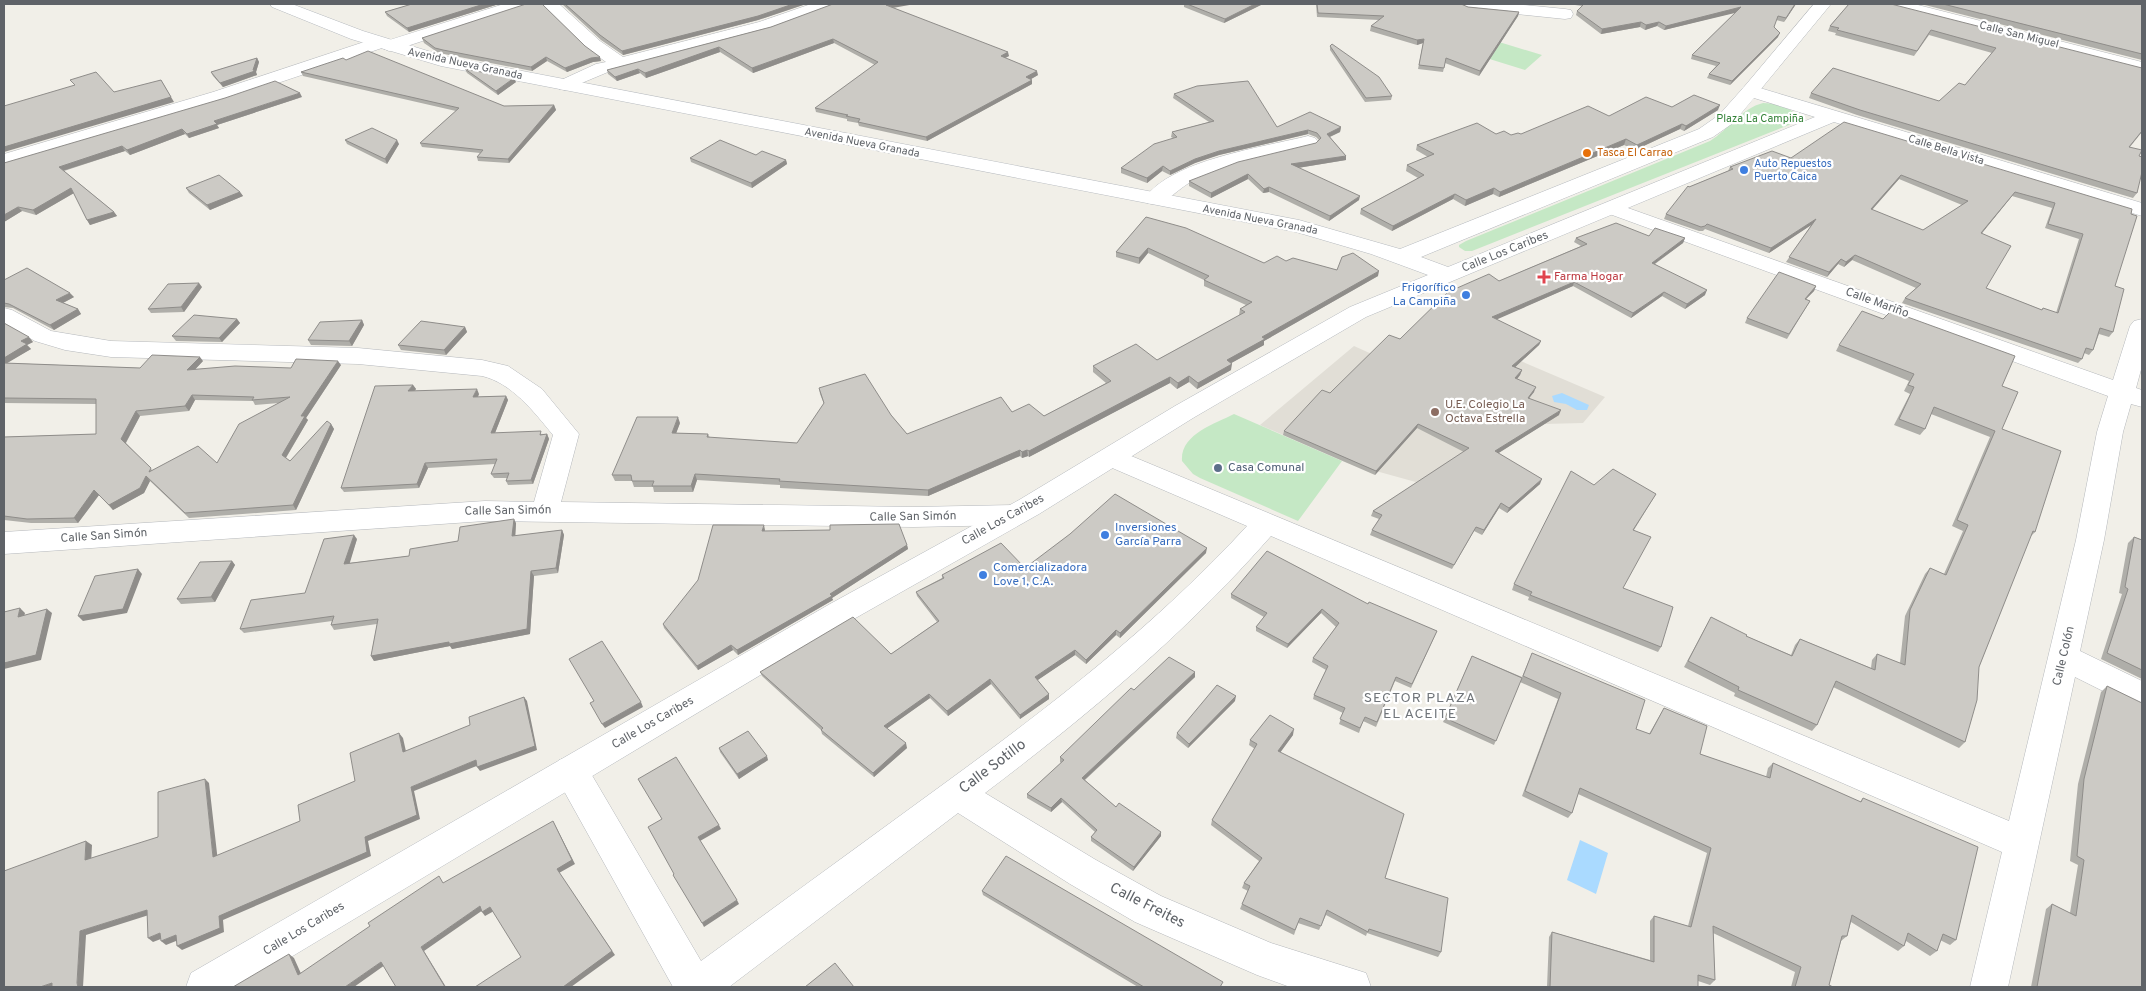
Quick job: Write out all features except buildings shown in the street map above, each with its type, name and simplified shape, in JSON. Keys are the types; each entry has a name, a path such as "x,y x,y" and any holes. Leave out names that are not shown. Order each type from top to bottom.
{"street":[{"name":"Avenida Nueva Granada","path":"278,4 384,44 441,61 1299,226 1350,240 1449,274"},
{"path":"4,160 520,4"},
{"path":"550,4 576,30 620,63"},
{"path":"565,85 591,72 620,63 765,26 826,4"},
{"path":"1468,4 1565,14"},
{"path":"1401,257 1706,133 1726,119 1824,4"},
{"name":"Calle San Miguel","path":"1895,4 2142,67"},
{"name":"Calle Bella Vista","path":"1750,90 2142,210"},
{"name":"Calle Los Caribes","path":"205,987 842,612 1014,515 1184,412 1358,312 1833,116"},
{"path":"1154,199 1176,181 1188,175 1228,161 1308,142"},
{"name":"Calle Mariño","path":"1611,208 2132,395"},
{"path":"4,315 43,336 65,342 111,349 358,356 468,366 498,372 533,395 566,434 545,510"},
{"name":"Calle Colón","path":"1989,987 2090,540 2110,432 2132,395 2142,326"},
{"path":"1112,457 2022,842"},
{"name":"Calle San Simón","path":"4,543 485,510 796,516 913,517 1014,515"},
{"name":"Calle Sotillo","path":"696,987 1026,743 1157,635 1227,567 1267,523"},
{"path":"2064,657 2142,696"},
{"path":"571,771 696,987"},
{"name":"Calle Freites","path":"957,794 1083,872 1148,909 1270,962 1352,987"}],"shaded area":[{"name":"U.E. Colegio La Octava Estrella","path":"1354,346 1474,400 1516,359 1605,397 1583,423 1544,424 1441,489 1347,463 1260,425"}],"green space":[{"path":"1473,34 1542,55 1525,70 1454,48"},
{"name":"Plaza La Campiña","path":"1763,103 1778,105 1788,109 1798,119 1789,125 1472,251 1465,251 1459,247 1459,245 1466,241 1710,141 1742,114"},
{"path":"1234,414 1342,461 1298,521 1200,478 1193,474 1182,461 1183,452 1193,437 1200,431"}],"water":[{"path":"1562,393 1589,405 1587,410 1577,410 1566,404 1554,402 1552,396"},
{"path":"1580,840 1608,853 1596,894 1567,880"}],"place":[{"name":"Tasca El Carrao","path":"1587,153"},
{"name":"Auto Repuestos Puerto Caica","path":"1744,170"},
{"name":"Farma Hogar","path":"1544,277"},
{"name":"Frigorífico La Campiña","path":"1466,295"},
{"name":"U.E. Colegio La Octava Estrella","path":"1435,412"},
{"name":"Casa Comunal","path":"1218,468"},
{"name":"Inversiones García Parra","path":"1105,535"},
{"name":"Comercializadora Love 1, C.A.","path":"983,575"}],"district":[{"name":"SECTOR PLAZA EL ACEITE","path":"1420,706"}]}
